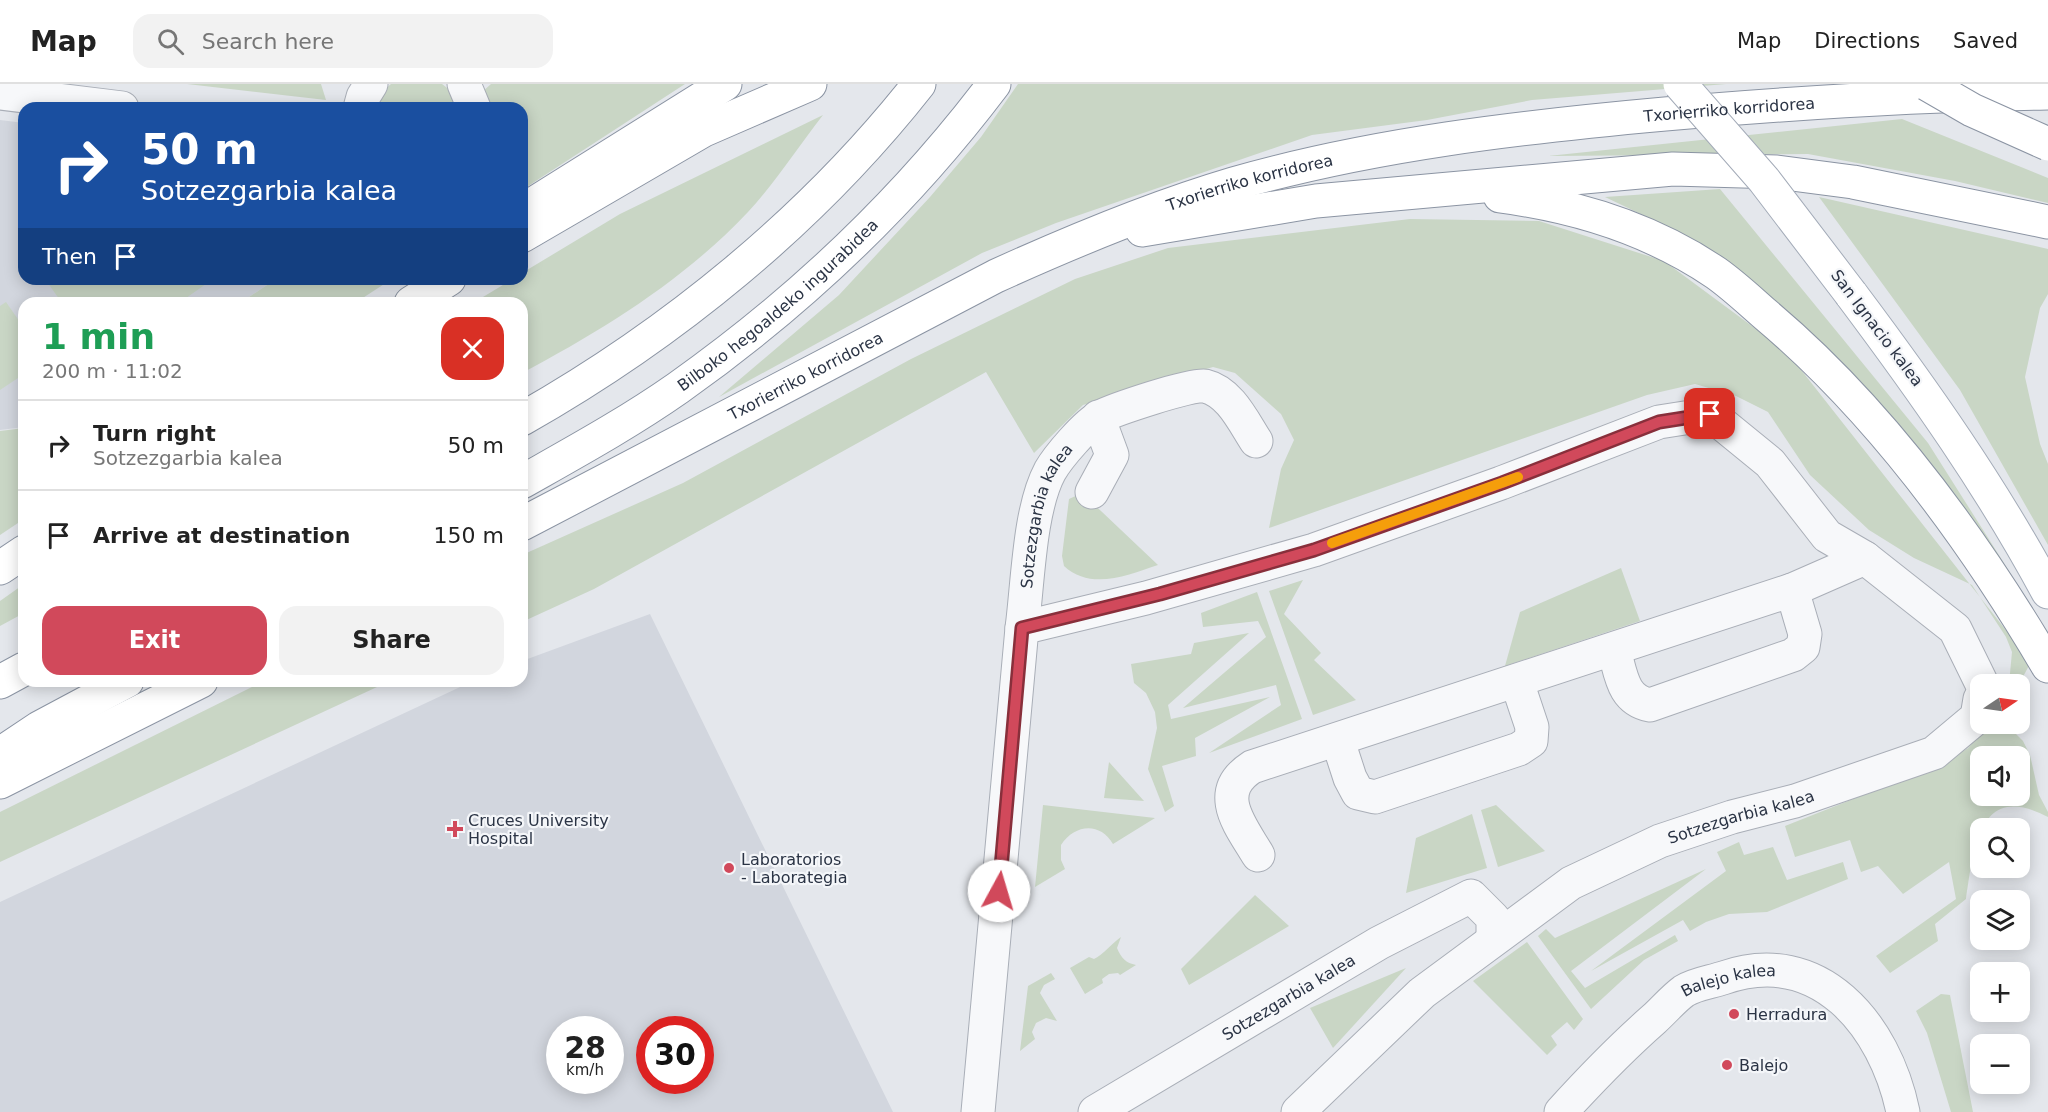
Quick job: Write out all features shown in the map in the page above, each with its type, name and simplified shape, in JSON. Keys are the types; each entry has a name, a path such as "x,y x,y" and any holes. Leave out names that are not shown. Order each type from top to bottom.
{"main road":[{"path":"528,206 725,84"},
{"path":"528,415 625,355 734,273 813,202 855,160 919,84"},
{"name":"Bilboko hegoaldeko ingurabidea","path":"528,479 590,444 677,388 774,315 875,224 950,143 994,84"},
{"name":"San Ignacio kalea","path":"1680,84 1764,180 1954,434 2009,522 2048,592"},
{"path":"1927,84 1972,110 2048,144"},
{"path":"528,233 704,130 808,85"},
{"name":"Txorierriko korridorea","path":"528,521 925,311 1072,242 1168,205 1234,184 1315,164 1452,139 1627,117 1790,103 2048,93"},
{"path":"1072,242 1269,207 1439,188 1673,169 1777,172 1853,182 2048,222"},
{"path":"1439,188 1556,204 1616,222 1664,243 1717,273 1795,339 1858,403 1945,513 2048,666"},
{"path":"420,297 440,285"},
{"path":"0,568 18,556"},
{"path":"0,681 18,672"},
{"path":"0,754 39,728 116,687"},
{"path":"0,782 189,687"}],"street":[{"path":"362,102 371,84"},
{"path":"464,84 472,102"},
{"path":"0,93 110,99"},
{"name":"Sotzezgarbia kalea","path":"978,1112 1022,628 1038,502 1050,471 1063,453 1098,417 1146,400 1203,385 1225,395 1256,441"},
{"path":"1022,628 1135,600 1314,550 1502,483 1659,422 1710,414 1770,463 1827,536 1865,558 1955,628 1977,674"},
{"name":"Sotzezgarbia kalea","path":"1092,492 1112,455 1098,417"},
{"path":"1258,855 1231,809 1233,789 1240,775 1251,767 1338,741 1792,590 1865,558"},
{"path":"1614,650 1627,691 1636,702 1650,705 1793,655 1803,646 1805,633 1792,590"},
{"path":"1338,741 1350,778 1358,793 1375,797 1400,789 1519,749 1531,741 1532,727 1517,681"},
{"name":"Sotzezgarbia kalea","path":"1298,1112 1422,993 1571,883 1660,841 1732,817 1795,801 1934,753 1970,723"},
{"name":"Sotzezgarbia kalea","path":"1095,1112 1379,943 1471,896 1493,918 1493,939"},
{"name":"Balejo kalea","path":"1561,1112 1607,1061 1685,991 1746,970 1786,970 1816,980 1831,991 1876,1038 1903,1112"}],"shaded area":[{"path":"0,120 18,122 18,285 267,285 249,297 18,297 18,428 0,430"},
{"name":"Cruces University Hospital","path":"650,614 893,1112 0,1112 0,902 460,687 528,687 528,659"}],"green space":[{"path":"187,84 321,84 326,100"},
{"path":"391,84 442,84 451,91 457,102 377,102 384,90"},
{"path":"491,84 685,84 528,186 528,102 484,102 482,92"},
{"path":"1018,84 1726,84 1532,100 1427,120 1312,135 1056,223 982,253 719,397 839,295 930,197 981,137"},
{"path":"823,115 758,201 697,260 612,321 528,370 528,297 483,297 503,285 528,285 528,269 620,214"},
{"path":"1902,119 2048,178 2048,203 1955,181 1808,154 1548,156"},
{"path":"1720,189 1928,443 2040,620 1913,450 1754,286 1693,239 1605,197"},
{"path":"1819,197 2048,249 2048,294 2040,308 2025,377 2040,444 2048,464 2048,545 1960,390"},
{"path":"1410,219 1539,221 1664,261 1787,352 1969,584 1914,558 1869,530 1810,475 1768,412 1736,396 1695,384 1647,395 1269,528 1281,469 1294,440 1281,414 1235,373 1213,367 1083,405 1034,453 986,372 594,589 528,619 528,552 683,483 911,359 1075,279 1168,248"},
{"path":"49,285 204,285 188,297 58,297"},
{"path":"267,285 383,285 364,297 249,297"},
{"path":"6,302 18,319 18,378 0,390 0,306"},
{"path":"18,429 18,523 0,535 0,431"},
{"path":"1082,493 1158,565 1110,579 1086,578 1064,566 1062,556 1069,499"},
{"path":"1621,568 1640,621 1505,666 1520,612"},
{"path":"1303,580 1284,614 1321,653 1314,660 1356,700 1313,715 1269,591"},
{"path":"18,588 18,616 0,626 0,601"},
{"path":"1257,592 1302,719 1209,753 1281,705 1276,685 1183,708 1266,637 1258,621 1203,627 1201,613"},
{"path":"1980,597 2031,662 2024,674 2010,674 2012,652 2006,637"},
{"path":"1249,633 1168,705 1171,719 1270,697 1195,738 1196,756 1162,766 1174,806 1165,812 1148,769 1157,728 1155,712 1146,693 1134,683 1131,664 1191,654 1194,643"},
{"path":"252,687 377,687 0,862 0,812"},
{"path":"1980,734 2016,734 2026,746 1970,746 1970,806 2030,806 2030,755 2039,795 2048,812 2048,817 2025,808 2007,807 1990,818 1970,818 1970,873 1966,899 1935,924 1938,941 1890,973 1876,956 1956,899 1949,862 1903,894 1878,866 1861,872 1850,840 1795,857 1785,826 1944,763 1968,748"},
{"path":"1109,762 1144,801 1104,798"},
{"path":"1043,805 1155,818 1113,844 1108,837 1095,829 1087,828 1073,833 1061,845 1061,860 1065,869 1035,887"},
{"path":"1496,805 1545,851 1498,867 1481,810"},
{"path":"1472,814 1487,868 1406,893 1416,838"},
{"path":"1739,842 1744,855 1773,847 1787,880 1843,862 1848,879 1767,912 1729,914 1706,922 1690,931 1683,920 1591,971 1726,871 1717,852"},
{"path":"1706,869 1571,971 1585,988 1675,935 1678,941 1644,960 1591,1009 1538,936 1546,929 1555,938"},
{"path":"1255,895 1289,926 1189,985 1181,969"},
{"path":"1121,937 1117,948 1119,952 1127,961 1136,965 1120,975 1118,973 1109,974 1102,979 1103,983 1085,994 1070,968 1089,957 1094,959 1098,957"},
{"path":"1527,942 1583,1019 1574,1030 1567,1022 1551,1036 1557,1045 1547,1055 1473,981"},
{"path":"1406,968 1333,1048 1310,1008"},
{"path":"1051,973 1055,979 1044,985 1040,993 1057,1021 1046,1018 1036,1023 1032,1032 1035,1039 1020,1051 1028,986"},
{"path":"1941,994 1950,995 1973,1112 1951,1112 1927,1033 1916,1011"}],"slow traffic":[{"path":"1332,543 1518,477"}],"place":[{"name":"Cruces University Hospital","path":"455,829"},
{"name":"Laboratorios - Laborategia","path":"729,868"},
{"name":"Herradura","path":"1734,1014"},
{"name":"Balejo","path":"1727,1065"}],"route":[{"path":"999,891 1011,729 1022,628 1160,594 1314,550 1502,483 1659,422 1710,414"}]}
